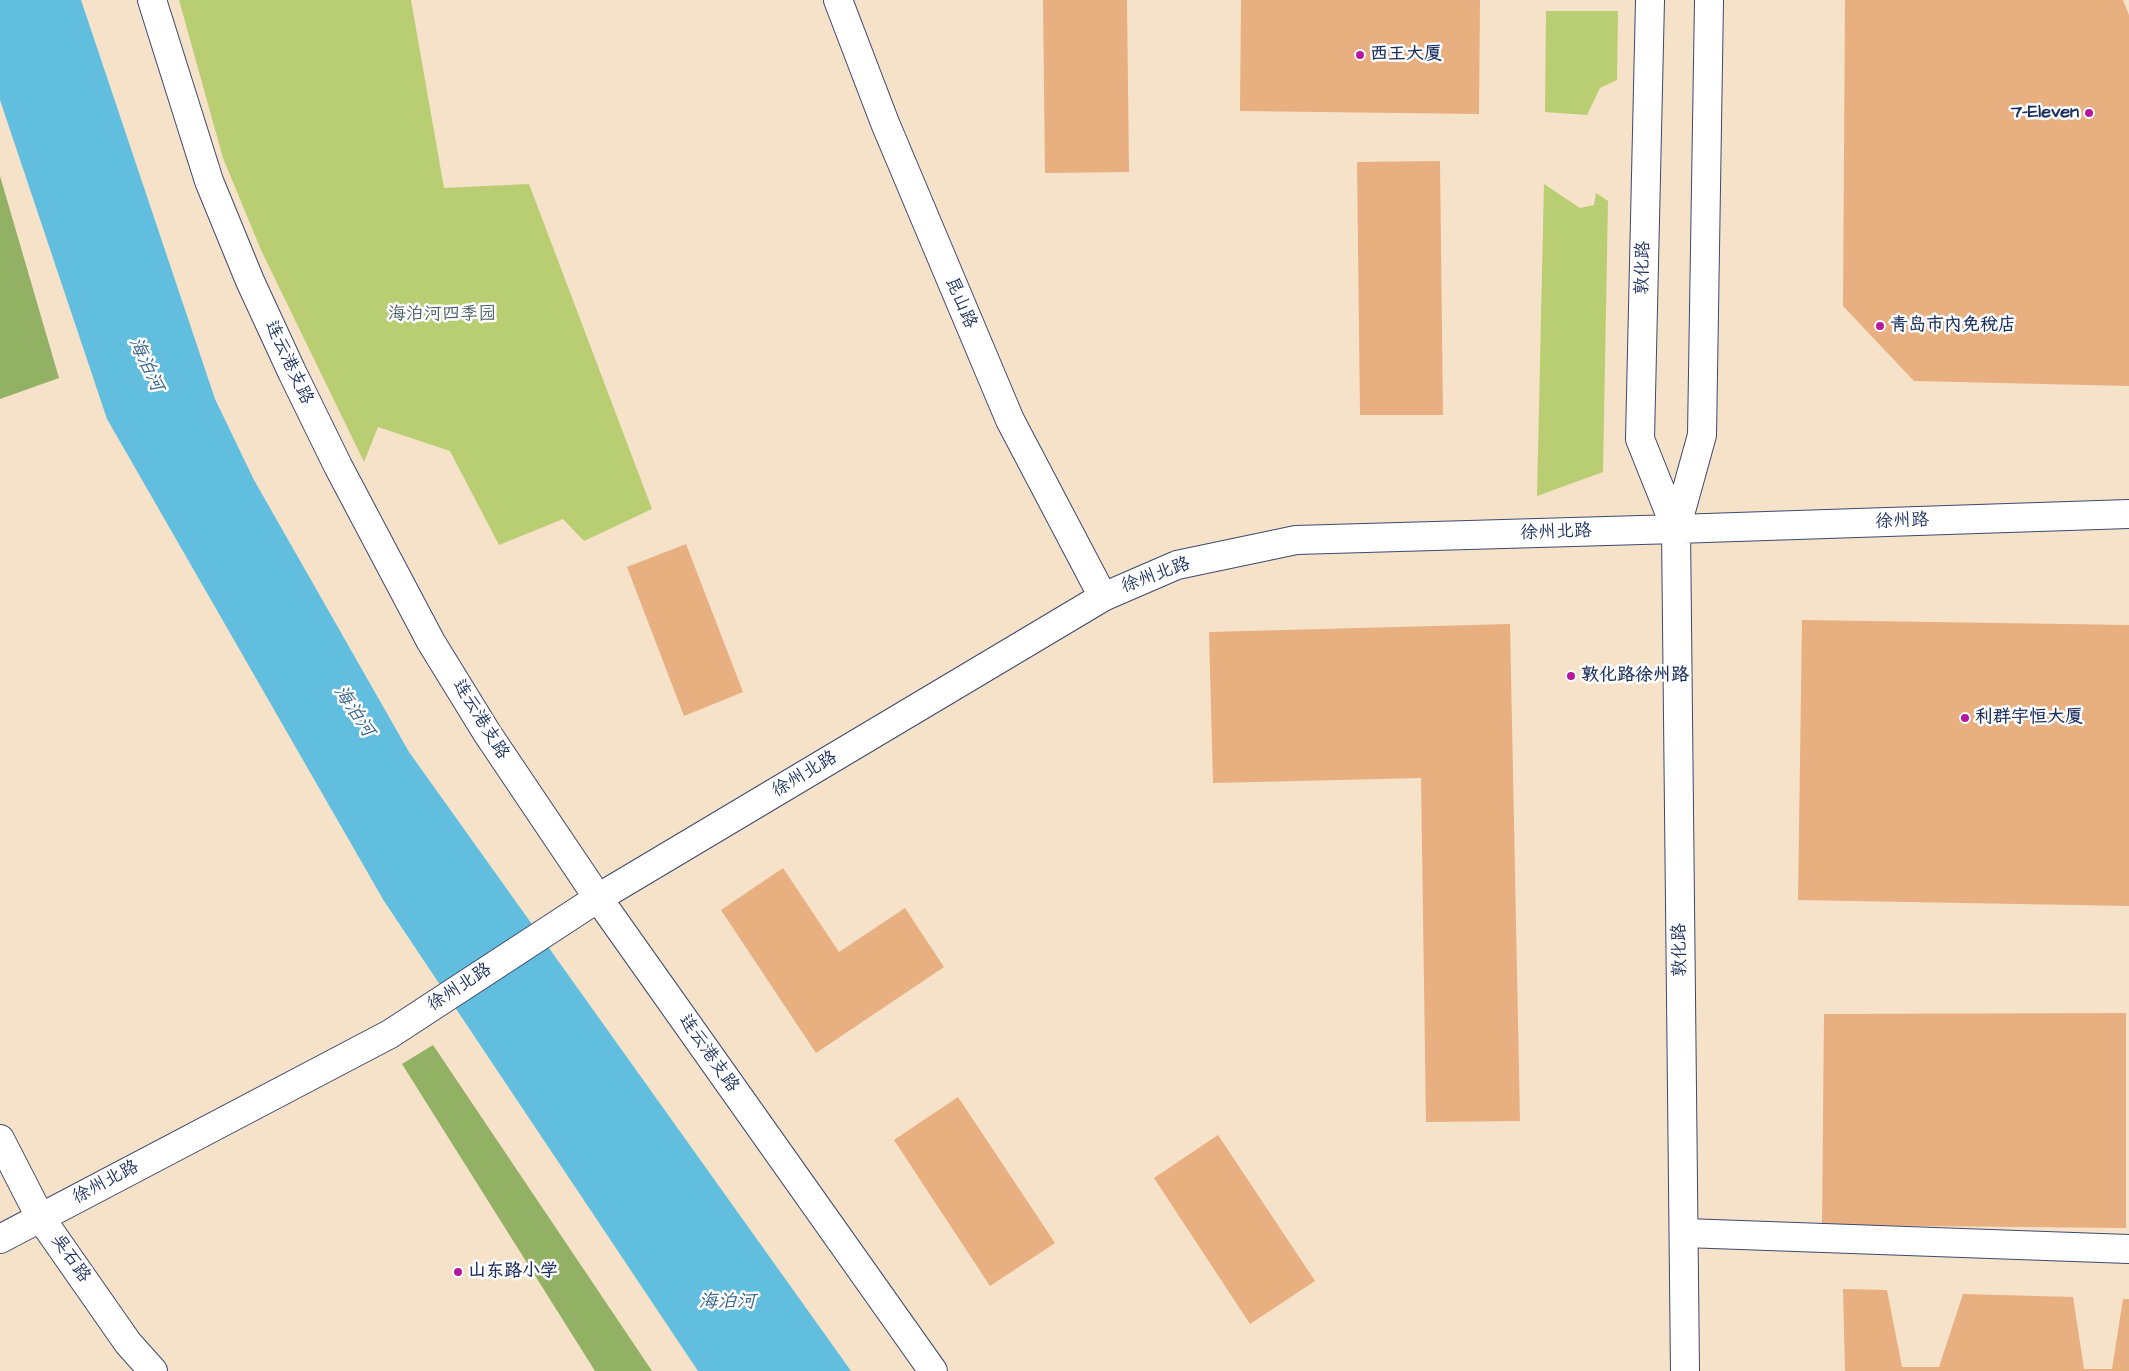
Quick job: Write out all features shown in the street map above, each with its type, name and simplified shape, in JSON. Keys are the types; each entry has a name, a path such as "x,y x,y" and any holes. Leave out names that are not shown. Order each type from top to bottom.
{"street":[{"name":"连云港支路","path":"152,0 209,181 250,281 334,458 431,642 487,734 598,898 933,1371"},
{"name":"昆山路","path":"838,0 885,123 1010,420 1103,597"},
{"name":"敦化路","path":"1650,0 1640,439 1676,529"},
{"name":"敦化路","path":"1685,1371 1676,529 1702,435 1709,0"},
{"name":"徐州路","path":"1676,529 2129,514"},
{"name":"徐州北路","path":"0,1240 40,1217 390,1034 598,898 1103,597 1177,565 1296,540 1676,529"},
{"name":"吴石路","path":"0,1139 40,1217 128,1344 153,1371"},
{"path":"1685,1233 2129,1249"}],"green space":[{"name":"海泊河四季园","path":"179,0 411,0 444,188 529,184 652,509 584,541 563,519 499,545 450,451 378,427 364,462 261,250 223,158"},
{"path":"1546,11 1618,11 1617,80 1600,88 1587,115 1545,112"},
{"path":"0,176 59,378 0,399"},
{"path":"1544,184 1580,208 1594,205 1596,193 1608,201 1603,472 1537,496"},
{"path":"433,1045 652,1371 595,1371 402,1064"}],"water":[{"name":"海泊河","path":"0,0 81,0 215,399 254,480 409,752 851,1371 698,1371 384,901 107,419 0,100"}],"building":[{"path":"1043,0 1127,0 1129,172 1045,173"},
{"name":"西王大厦","path":"1241,0 1480,0 1479,114 1240,111"},
{"path":"1845,0 2123,0 2129,15 2129,386 1914,381 1843,306"},
{"path":"1440,161 1443,415 1360,415 1357,162"},
{"path":"686,544 743,692 684,716 627,567"},
{"name":"利群宇恒大厦","path":"1802,620 2129,625 2129,906 1798,900"},
{"path":"1510,624 1520,1121 1426,1122 1421,778 1213,783 1209,632"},
{"path":"783,868 839,952 905,908 944,967 816,1053 721,910"},
{"path":"2126,1013 2126,1228 1822,1225 1824,1014"},
{"path":"958,1097 1055,1243 990,1286 894,1140"},
{"path":"1218,1135 1315,1281 1250,1324 1154,1178"},
{"path":"1843,1289 1887,1290 1902,1367 1939,1367 1963,1294 2073,1297 2084,1369 2112,1369 2123,1299 2129,1299 2129,1371 1845,1371"}],"place":[{"name":"西王大厦","path":"1360,55"},
{"name":"7-Eleven","path":"2089,113"},
{"name":"青岛市内免税店","path":"1880,326"},
{"name":"敦化路徐州路","path":"1571,676"},
{"name":"利群宇恒大厦","path":"1965,718"},
{"name":"山东路小学","path":"458,1272"}]}
